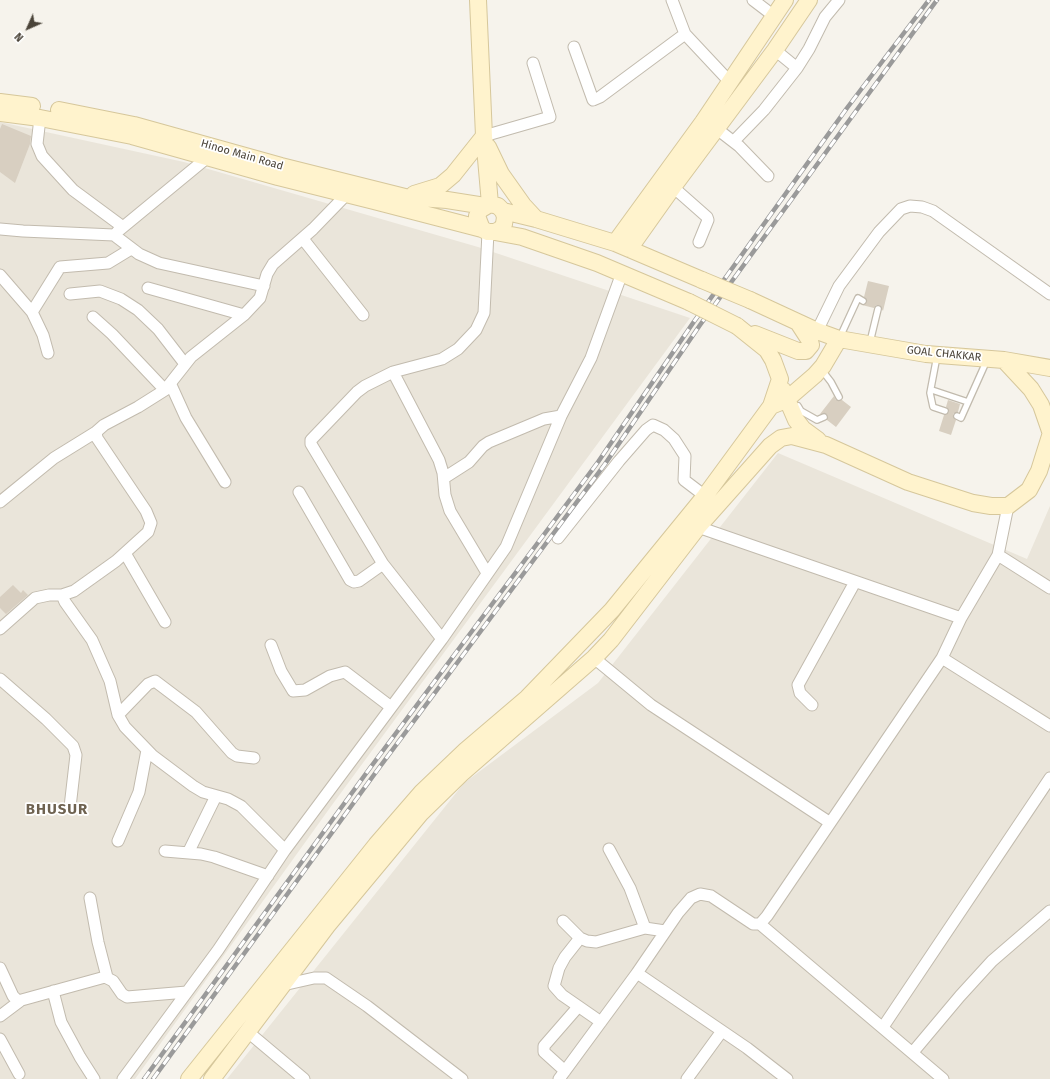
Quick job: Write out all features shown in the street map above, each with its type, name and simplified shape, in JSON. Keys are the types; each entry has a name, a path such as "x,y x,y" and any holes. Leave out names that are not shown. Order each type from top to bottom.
{"main road":[{"path":"478,0 484,136 493,207 505,217 504,224 500,229 488,231"},
{"path":"622,246 729,81 785,0"},
{"path":"622,246 673,187 775,50 809,0"},
{"path":"771,19 785,35"},
{"name":"Hinoo Main Road","path":"1,113 46,108 134,125 281,166 405,197 447,200 493,207 622,246 702,280"},
{"path":"1,113 40,118 132,136 346,195 488,231 522,237 622,273 689,302 737,326 778,344 798,351 806,351 811,345 810,341 798,322"},
{"path":"405,197 440,186 453,175 484,136"},
{"path":"484,136 501,174 522,205 536,219"},
{"path":"488,231 477,216 493,207"},
{"name":"GOAL CHAKKAR","path":"702,280 817,331 839,339 937,356 1004,360 1050,368"},
{"path":"737,326 767,350 773,360 789,398 796,420 803,429 826,445"},
{"path":"771,406 789,398 821,369 839,339"},
{"path":"1004,360 1031,389 1041,405 1050,431"},
{"path":"189,1079 376,845 422,792 466,750 527,698 571,655 612,610 705,496 771,406 780,379"},
{"path":"212,1079 327,926 421,813 461,774 594,658 611,640 698,527 770,446 782,438 792,436 826,445 908,482 973,503 991,506 1008,506 1028,490 1039,471 1050,436"},
{"path":"225,1034 244,1038"}],"street":[{"path":"672,0 685,34 729,81"},
{"path":"753,0 771,19"},
{"path":"734,141 764,110 797,68 809,50 825,17 840,0"},
{"path":"574,47 593,100 600,97 685,34"},
{"path":"775,50 797,68"},
{"path":"484,136 550,117 533,63"},
{"path":"40,118 37,144 42,156 73,190 123,227"},
{"path":"717,129 734,141 768,176"},
{"path":"114,235 208,157"},
{"path":"673,187 707,217 708,220 699,242"},
{"path":"0,502 54,458 96,432 104,425 138,408 168,387 191,357 244,315 260,298 267,274 273,264 302,239 346,195"},
{"path":"817,331 839,286 870,244 892,217 901,209 910,206 922,207 933,211 1050,294"},
{"path":"0,229 30,232 114,235 131,249 159,263 264,286"},
{"path":"442,639 383,564 311,444 314,434 357,392 375,380 393,372 442,359 458,349 476,330 484,313 488,231"},
{"path":"302,239 363,315"},
{"path":"32,312 60,267 108,262 131,249"},
{"path":"123,1079 187,992 285,850 442,639 506,547 514,530 533,478 560,416 590,358 622,273"},
{"path":"0,275 32,312 43,335 48,353"},
{"path":"148,288 244,315"},
{"path":"70,294 100,290 121,299 138,310 158,329 185,364"},
{"path":"93,317 168,387 225,482"},
{"path":"393,372 439,460 444,478 445,495 450,511 488,573"},
{"path":"444,478 469,462 483,446 489,442 544,419 560,416"},
{"path":"558,538 619,461 646,430 653,425 664,430 674,439 685,456 684,480 705,496"},
{"path":"0,629 35,598 49,595 62,595 74,591 125,553 148,532 151,523 146,511 97,438 96,432"},
{"path":"299,492 350,580 354,582 359,581 383,564"},
{"path":"760,924 786,889 829,822 942,658 961,618 998,555 1008,506"},
{"path":"698,527 961,618"},
{"path":"125,553 165,622"},
{"path":"998,555 1050,588"},
{"path":"812,705 800,693 798,685 855,582"},
{"path":"62,595 70,609 88,633 94,645 110,681 118,715 124,727 147,750 174,773 193,786 241,806 285,850"},
{"path":"271,645 281,671 292,691 306,690 330,676 345,672 391,707"},
{"path":"594,658 651,705 829,822"},
{"path":"942,658 1050,726"},
{"path":"0,680 46,719 73,746 76,755 70,806"},
{"path":"118,715 148,684 155,681 196,712 232,753 254,758"},
{"path":"118,841 139,792 147,750"},
{"path":"883,1027 1050,778"},
{"path":"188,853 216,796"},
{"path":"610,849 630,888 646,928"},
{"path":"165,851 214,857 268,876"},
{"path":"578,1007 544,1046 544,1052 562,1075 665,931 688,902 700,894 711,896 750,922 760,924 914,1052 943,1079"},
{"path":"90,898 107,977"},
{"path":"914,1052 960,996 992,961 1050,911"},
{"path":"563,921 580,938 587,941 596,942 646,928 665,931"},
{"path":"580,938 565,957 553,984 557,991 601,1022"},
{"path":"0,968 13,996 20,1001"},
{"path":"637,972 722,1031 787,1079"},
{"path":"0,1016 20,1001 96,978 107,977 113,981 122,994 127,997 187,992"},
{"path":"283,985 314,978 326,978 462,1079"},
{"path":"53,991 61,1022 94,1079"},
{"path":"687,1079 722,1031"},
{"path":"244,1038 304,1079"},
{"path":"0,1039 19,1074"}],"lane":[{"path":"839,339 858,298 864,300"},
{"path":"869,345 878,309"},
{"path":"937,356 932,390 930,393 933,407 945,411"},
{"path":"957,416 961,418 987,359"},
{"path":"821,369 832,382 839,398"},
{"path":"932,390 968,402"},
{"path":"789,398 801,411 817,420 824,417"}],"shaded area":[{"path":"0,122 184,162 478,247 690,318 332,805 135,1079 0,1079"},
{"path":"778,453 1027,559 1050,506 1050,1079 227,1079 464,783 598,683"}],"building":[{"path":"2,124 31,136 30,144 15,183 0,172 0,129"},
{"path":"868,281 889,286 883,311 879,305 876,305 874,308 862,305 867,301 864,297"},
{"path":"834,396 836,400 842,400 851,407 836,427 827,420 827,414 820,414"},
{"path":"948,400 960,404 958,412 953,414 956,420 951,435 939,431 944,415 949,412 946,407"},
{"path":"13,585 21,593 23,590 28,595 6,614 0,608 0,597"}],"railway":[{"path":"144,1079 370,768 598,462 693,323 847,108 929,0"},
{"path":"153,1079 376,772 605,464 700,325 937,0"}],"district":[{"name":"BHUSUR","path":"57,810"}]}
